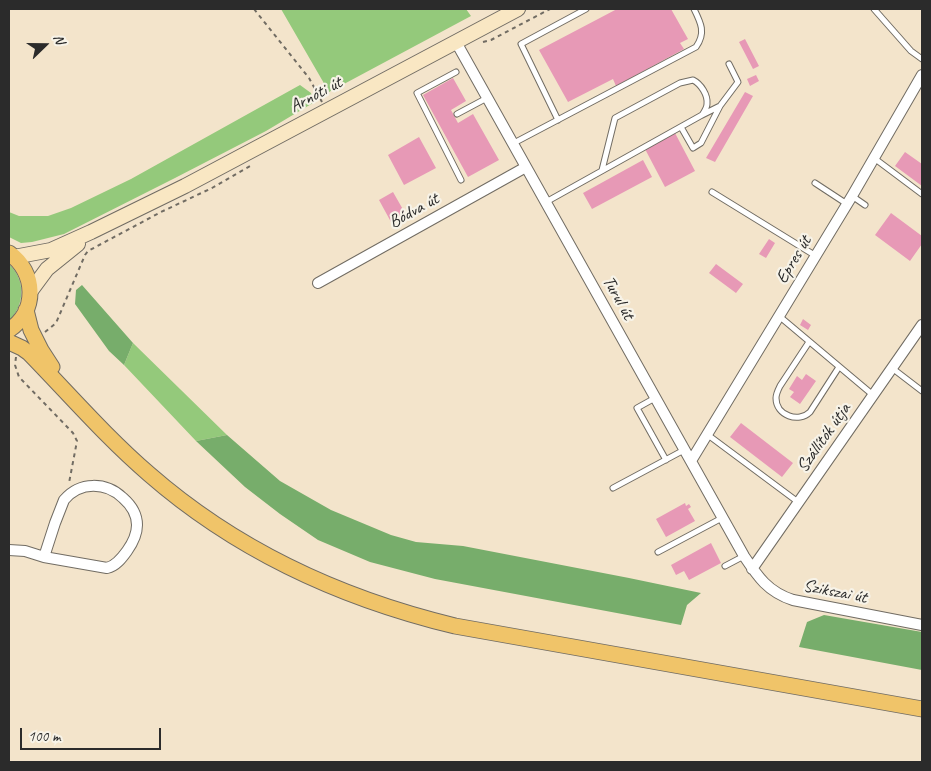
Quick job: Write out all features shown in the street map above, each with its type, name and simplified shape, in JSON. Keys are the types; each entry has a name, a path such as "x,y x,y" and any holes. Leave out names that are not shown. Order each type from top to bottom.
{"main road":[{"name":"Arnóti út","path":"132,212 185,186 518,9"},
{"path":"11,255 51,250 132,212"},
{"path":"30,292 47,269 74,247 132,212"},
{"path":"9,330 18,323 26,310 30,292 26,273 21,264 11,255"},
{"path":"26,310 35,339 69,394"},
{"path":"15,345 30,353 127,454 201,516 265,555 332,587 397,611 479,631 922,709"}],"street":[{"name":"Turul út","path":"456,42 752,569"},
{"name":"Epres út","path":"691,461 816,256 922,75"},
{"name":"Bódva út","path":"318,283 526,167"},
{"name":"Szállítók útja","path":"752,569 922,326"},
{"path":"9,550 25,551 44,557 107,568 111,567 118,562 132,543 137,524 128,502 118,493 104,486 90,486 77,490 67,496 57,516 44,557"},
{"name":"Szikszai út","path":"752,569 772,590 785,598 922,625"}],"lane":[{"path":"558,120 521,44 586,9"},
{"path":"512,144 696,47 700,42 702,28 694,9"},
{"path":"874,9 911,51 922,59"},
{"path":"681,127 692,148 701,143 720,106 738,82 729,64"},
{"path":"456,72 417,93 461,180"},
{"path":"602,170 615,118 680,82 693,80 701,85 707,103 702,115"},
{"path":"457,114 487,98"},
{"path":"546,202 720,106"},
{"path":"873,158 922,194"},
{"path":"815,182 849,200 865,205"},
{"path":"712,192 816,256"},
{"path":"779,316 874,395"},
{"path":"809,342 780,386 776,399 779,409 789,416 798,418 807,415 839,367"},
{"path":"892,368 922,391"},
{"path":"656,398 637,408 666,460"},
{"path":"708,435 798,502"},
{"path":"613,488 685,450"},
{"path":"658,552 723,518"},
{"path":"725,566 744,556"}],"path":[{"path":"254,9 309,78 326,111"},
{"path":"479,42 491,40 550,9"},
{"path":"35,339 56,323 85,255 88,252 161,212 212,188 254,163"},
{"path":"15,345 16,358 14,365 19,377 73,433 77,441 67,496"}],"green space":[{"path":"281,9 466,9 471,16 329,92"},
{"path":"300,85 311,93 313,103 266,131 64,234 21,243 9,237 9,212 19,216 48,216 71,208 131,179"},
{"path":"9,264 15,270 21,285 21,300 9,321"},
{"path":"82,285 133,343 124,365 109,351 75,304 76,290"},
{"path":"133,343 227,435 196,441 124,365"},
{"path":"227,435 280,481 331,510 391,535 416,542 463,546 701,593 687,605 681,625 435,579 370,562 318,540 280,514 245,487 196,441"},
{"path":"824,615 922,632 922,670 799,647 807,622"}],"building":[{"path":"617,9 671,9 688,39 680,43 684,49 616,86 613,79 568,102 539,50"},
{"path":"745,39 759,66 753,69 739,42"},
{"path":"756,75 759,81 750,86 747,79"},
{"path":"453,78 466,101 451,110 458,123 473,114 499,160 468,177 423,95"},
{"path":"745,92 753,96 715,162 706,158"},
{"path":"675,133 695,171 665,187 645,149"},
{"path":"419,137 436,168 404,185 388,155"},
{"path":"905,152 922,164 922,186 895,166"},
{"path":"643,160 652,177 592,209 583,193"},
{"path":"393,192 405,213 391,222 379,200"},
{"path":"891,213 922,236 922,244 910,261 875,235"},
{"path":"769,239 775,243 766,258 759,254"},
{"path":"716,264 743,284 736,293 709,273"},
{"path":"803,319 811,325 808,330 800,325"},
{"path":"806,374 816,381 800,404 790,397 794,392 789,389 797,376 802,380"},
{"path":"741,423 793,463 782,477 730,437"},
{"path":"685,503 686,506 689,504 691,507 688,509 695,521 666,537 656,519"},
{"path":"711,543 721,563 689,580 684,571 676,575 671,565"}]}
